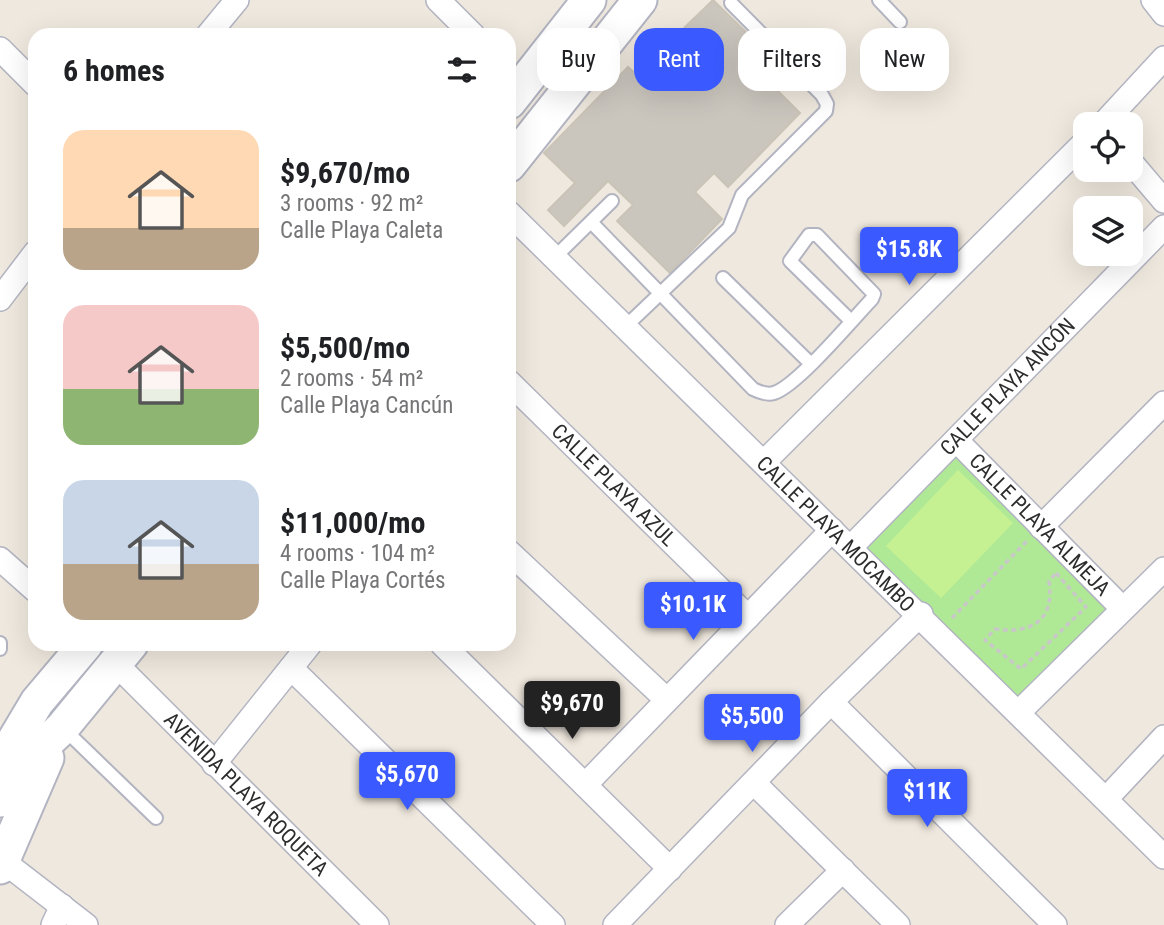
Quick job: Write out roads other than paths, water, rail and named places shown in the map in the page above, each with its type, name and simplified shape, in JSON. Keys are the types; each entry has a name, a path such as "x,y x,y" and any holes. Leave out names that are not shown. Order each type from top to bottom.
{"main road":[{"path":"516,84 589,0"},
{"path":"516,156 640,0"},
{"path":"0,738 37,702 80,651"},
{"path":"0,824 62,728 123,654"},
{"path":"0,764 37,702"},
{"path":"0,800 27,761 62,728"},
{"path":"1,864 62,728"}],"street":[{"path":"214,28 237,0"},
{"path":"438,0 466,28"},
{"path":"1153,0 1164,14"},
{"path":"0,49 28,76"},
{"path":"1114,112 1164,58"},
{"path":"516,89 551,113"},
{"path":"764,462 1073,154"},
{"path":"1143,176 1164,201"},
{"name":"CALLE PLAYA MOCAMBO","path":"516,220 921,614 1164,857"},
{"name":"CALLE PLAYA ANCÓN","path":"851,547 1164,227"},
{"path":"0,299 28,262"},
{"name":"CALLE PLAYA AZUL","path":"516,389 748,617"},
{"path":"1041,527 1164,403"},
{"name":"CALLE PLAYA ALMEJA","path":"956,440 1123,609"},
{"path":"585,785 832,530"},
{"path":"516,558 667,700"},
{"path":"0,559 28,584"},
{"path":"1019,712 1164,569"},
{"path":"615,925 831,702 921,614"},
{"path":"214,764 304,651"},
{"path":"449,651 670,869"},
{"name":"AVENIDA PLAYA ROQUETA","path":"123,654 214,764 377,925"},
{"path":"291,668 553,925"},
{"path":"831,702 1055,925"},
{"path":"1106,799 1164,737"},
{"path":"754,783 898,925"},
{"path":"1,864 57,915 86,925"},
{"path":"787,925 843,870"}],"lane":[{"path":"879,0 900,22"},
{"path":"625,327 729,228 741,195 826,111 827,104 822,95 731,4"},
{"path":"555,257 612,201"},
{"path":"591,222 753,389 762,393 773,394 791,383 850,321 874,294 817,236 809,234 790,261 850,321"},
{"path":"723,278 810,363"},
{"path":"0,643 0,649"},
{"path":"62,728 156,818"}]}
